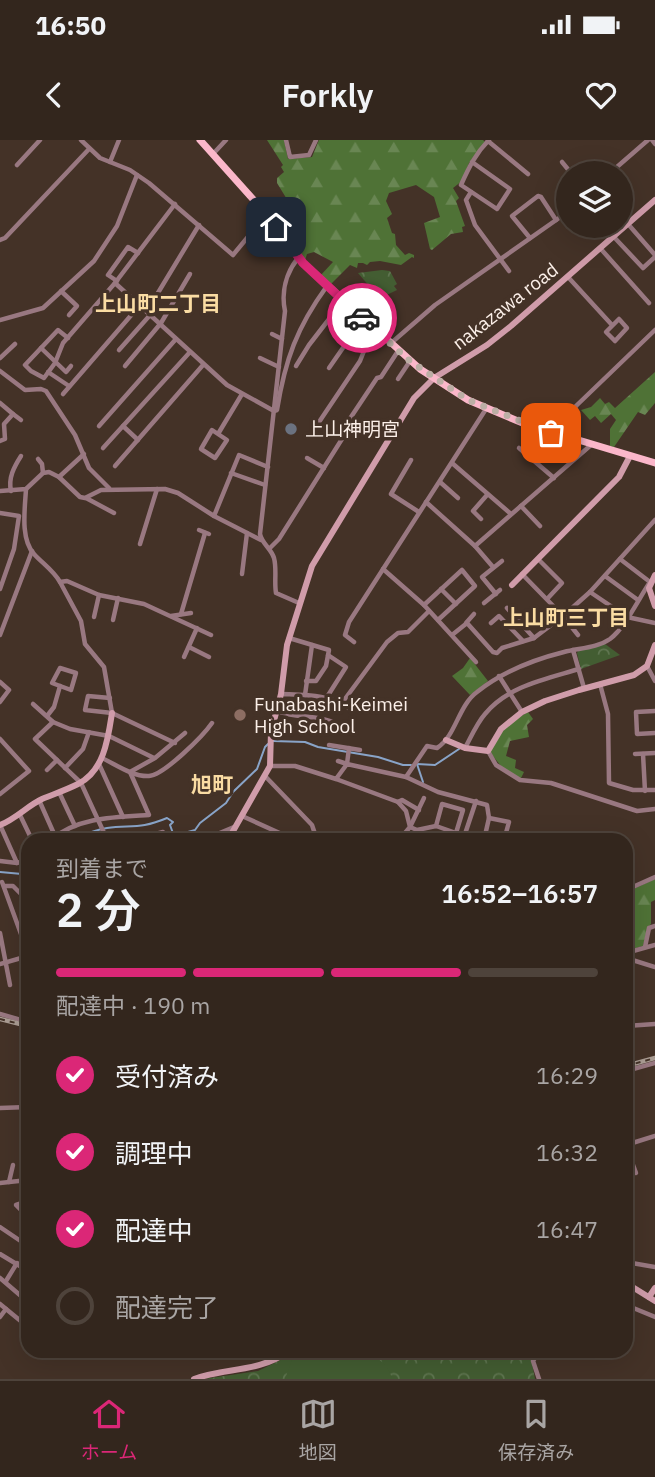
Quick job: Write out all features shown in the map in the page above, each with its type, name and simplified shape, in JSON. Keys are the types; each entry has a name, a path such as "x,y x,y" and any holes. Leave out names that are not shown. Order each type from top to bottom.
{"main road":[{"path":"200,140 267,215 298,257 410,361 486,408 551,433 655,463"}],"street":[{"path":"17,165 40,140"},
{"path":"81,140 100,158 137,175 233,255 267,215"},
{"path":"110,162 118,140"},
{"path":"213,154 226,140"},
{"path":"286,140 290,157 309,155 316,140"},
{"path":"472,162 510,189 497,209 459,184 472,162 488,141 528,174"},
{"path":"626,161 652,141"},
{"path":"0,240 5,238 89,149"},
{"path":"0,320 43,308 94,261 117,226 137,175"},
{"path":"471,192 466,200 475,225 509,271"},
{"path":"390,344 435,305 556,220 538,196 512,216 530,238"},
{"name":"nakazawa road","path":"633,219 655,200"},
{"path":"68,338 58,330 26,365 30,371 44,378 55,363 63,343 68,338 116,282 175,204"},
{"path":"120,350 149,313 199,225"},
{"path":"615,238 643,268 655,256 633,229"},
{"name":"nakazawa road","path":"270,766 271,732 281,694 289,638 312,566 409,405 434,378 496,338 611,238"},
{"path":"138,253 128,247 108,275 227,385 274,411"},
{"path":"600,248 649,303"},
{"path":"261,540 285,311 282,299 290,270 298,257"},
{"path":"125,366 161,323 190,274"},
{"path":"568,277 612,325"},
{"path":"274,411 278,410 284,371 292,345 327,286"},
{"path":"61,291 77,306 69,315"},
{"path":"296,366 306,343 343,301"},
{"path":"63,394 140,305"},
{"path":"329,368 363,319"},
{"path":"619,319 627,328 615,341 606,332 612,325 619,319"},
{"path":"551,433 655,330"},
{"path":"272,334 282,338"},
{"path":"313,431 364,351 379,334"},
{"path":"99,426 176,339"},
{"path":"0,358 15,344"},
{"path":"41,348 66,372 71,366"},
{"path":"270,549 347,431 349,420 398,351"},
{"path":"103,448 190,352"},
{"path":"260,358 279,367"},
{"path":"398,379 410,361"},
{"path":"116,466 204,365"},
{"path":"0,371 25,390 46,391 75,435 89,468 109,489"},
{"path":"48,372 69,386"},
{"path":"218,434 242,394"},
{"path":"0,403 21,420"},
{"path":"354,642 345,635 349,622 486,408"},
{"path":"0,441 5,439 4,424 13,414"},
{"path":"123,426 138,440"},
{"path":"212,430 218,434 227,440 215,458 201,449 212,430"},
{"path":"475,546 591,445"},
{"path":"519,449 554,478"},
{"path":"59,477 84,454"},
{"path":"214,516 239,455 268,467"},
{"path":"11,491 9,483 21,456"},
{"path":"512,584 619,477 630,456"},
{"path":"307,458 324,468"},
{"path":"38,459 43,473"},
{"path":"411,460 391,494 419,512"},
{"path":"452,463 511,514"},
{"path":"0,491 26,489 43,473 49,472 59,477 71,490 114,513"},
{"path":"231,473 265,485"},
{"path":"440,482 458,498"},
{"path":"17,863 0,825 20,815 39,800 81,783 100,761 109,736 112,713 103,667 85,644 81,621 53,570 32,551 27,540 26,489"},
{"path":"85,498 109,489 157,489 178,493 214,516 261,540 270,549 275,562 276,593 299,603"},
{"path":"140,544 157,489"},
{"path":"481,519 473,512 487,495"},
{"path":"426,502 494,567"},
{"path":"521,506 540,526"},
{"path":"0,513 19,516 14,549 0,587"},
{"path":"466,623 494,653 534,638 590,593 655,520"},
{"path":"181,614 207,534 199,530"},
{"path":"242,573 247,533"},
{"path":"0,635 32,551"},
{"path":"538,558 562,583 548,598"},
{"path":"620,559 650,582"},
{"path":"484,603 498,592 482,577 502,561"},
{"path":"383,569 424,605 476,662"},
{"path":"424,605 462,570 475,586 438,620"},
{"path":"522,574 548,598 578,635"},
{"path":"405,777 427,746 437,748 446,740 471,697 499,676 513,668 608,640 655,575"},
{"path":"605,576 638,600"},
{"path":"61,582 67,581 99,595 144,604 211,635"},
{"path":"650,582 649,588 655,607"},
{"path":"441,589 456,604"},
{"path":"590,593 627,617 655,623"},
{"path":"94,618 99,595"},
{"path":"113,620 118,598"},
{"path":"507,608 534,638"},
{"path":"342,703 387,642 398,634 408,632 429,611"},
{"path":"170,616 191,613"},
{"path":"452,635 474,614"},
{"path":"491,623 499,616 523,641"},
{"path":"184,657 197,628"},
{"path":"289,638 329,650 326,666 316,681 306,681"},
{"path":"305,695 312,645"},
{"path":"446,740 466,748 488,751 501,729 522,712 584,688 634,675 647,666 653,657 655,645"},
{"path":"189,647 209,657"},
{"path":"573,650 584,688"},
{"path":"327,697 346,667 328,655"},
{"path":"647,666 655,681"},
{"path":"60,668 76,673 71,690 60,686 52,683 60,668"},
{"path":"466,748 484,714 509,693 528,684 579,669"},
{"path":"499,676 522,712"},
{"path":"0,682 9,690 0,702"},
{"path":"600,683 608,714 609,783 645,791 655,790"},
{"path":"47,716 54,707 60,686"},
{"path":"281,694 327,697 350,709"},
{"path":"110,698 88,695 85,710 112,713 175,743"},
{"path":"33,704 53,722 70,729 109,736 155,758"},
{"path":"276,711 288,716 325,718 335,723"},
{"path":"655,711 636,712 637,734 655,733"},
{"path":"53,722 35,739 81,783 102,833"},
{"path":"100,761 130,772 150,776 160,773 207,731 212,723"},
{"path":"65,768 83,749 89,732"},
{"path":"130,772 155,758 185,733"},
{"path":"0,739 29,771 2,792 0,784"},
{"path":"329,745 360,750"},
{"path":"336,779 347,764 349,748"},
{"path":"488,751 496,765 520,779 551,783 637,811 655,809"},
{"path":"635,754 655,753"},
{"path":"643,754 645,791"},
{"path":"47,770 57,760"},
{"path":"100,761 123,817"},
{"path":"338,761 405,777 438,792 487,805 489,818 486,833"},
{"path":"231,833 270,766 295,766 398,802 405,811 410,827 417,830 436,826 456,833 463,810 442,804 436,826"},
{"path":"63,833 98,819 149,815 130,772"},
{"path":"265,776 312,825 315,833"},
{"path":"59,792 75,827"},
{"path":"405,833 424,798"},
{"path":"39,800 51,833"},
{"path":"398,802 402,800 419,810"},
{"path":"466,833 475,801"},
{"path":"20,815 29,833"},
{"path":"241,815 280,833"},
{"path":"489,818 509,822 506,833"},
{"path":"220,833 234,827"},
{"path":"159,833 163,832"},
{"path":"0,861 21,862"},
{"path":"633,887 655,877"},
{"path":"21,894 13,886 3,884 21,936"},
{"path":"645,947 649,928 655,926"},
{"path":"0,933 3,963 10,985"},
{"path":"633,953 655,945"},
{"path":"3,963 21,959"},
{"path":"633,959 655,967"},
{"path":"0,1014 21,1019"},
{"path":"633,1026 655,1024"},
{"path":"633,1069 655,1063"},
{"path":"0,1108 21,1107"},
{"path":"633,1143 655,1136"},
{"path":"633,1165 636,1173"},
{"path":"9,1182 13,1166"},
{"path":"0,1183 21,1181"},
{"path":"0,1227 21,1241"},
{"path":"0,1254 21,1266"},
{"path":"633,1263 655,1267"},
{"path":"6,1281 18,1264"},
{"path":"0,1278 21,1295"},
{"path":"633,1287 652,1299 655,1288"},
{"path":"0,1304 21,1321"},
{"path":"633,1308 655,1317"},
{"path":"0,1317 6,1309"},
{"path":"194,1379 208,1374 261,1366 276,1358"},
{"path":"535,1358 533,1361 539,1379"}],"green space":[{"path":"267,140 284,140 288,159 312,157 319,140 485,142 469,163 462,181 453,188 459,198 456,201 465,226 462,227 463,232 451,234 430,249 424,223 440,217 434,197 416,185 389,193 386,201 392,214 387,218 392,233 395,234 396,245 405,255 409,253 414,255 414,258 401,265 380,261 367,265 358,263 357,268 350,265 330,285 320,276 333,262 314,252 307,254 305,260 282,230 299,219 277,183 277,178 284,172 281,167 283,165"},
{"path":"390,271 397,290 372,302 374,307 361,313 358,310 376,294 358,273"},
{"path":"655,372 655,403 645,415 638,412 614,447 610,446 610,429 616,420 611,414 601,423 595,416 590,420 581,410 591,407 600,398 605,404 609,402 615,408"},
{"path":"605,644 620,655 581,669 577,653 579,650"},
{"path":"470,658 488,681 470,695 452,676 463,668"},
{"path":"528,712 533,719 527,725 529,737 510,741 506,756 516,760 515,768 524,772 521,778 507,771 490,752 499,735 510,723"},
{"path":"655,879 651,924 643,946 633,949 633,889"},
{"path":"285,1358 531,1358 535,1379 204,1379 258,1371"},
{"path":"377,1358 387,1367 392,1379 285,1379 292,1360"}],"waterway":[{"path":"273,741 305,742 318,747 411,765"},
{"path":"184,833 195,830 226,803 233,792 257,769 268,744"},
{"path":"417,764 435,765 459,749"},
{"path":"417,764 423,782"},
{"path":"90,833 102,829 143,825 167,818 173,822 170,825 173,833"},
{"path":"0,872 21,874"}],"railway":[{"path":"0,1019 21,1024"},
{"path":"633,1064 655,1058"}],"way so far":[{"path":"362,318 410,361 468,400 551,433"}],"place":[{"name":"上山神明宮","path":"291,429"},
{"name":"Funabashi-Keimei High School","path":"240,715"}],"district":[{"name":"上山町二丁目","path":"158,303"},
{"name":"上山町三丁目","path":"566,617"},
{"name":"旭町","path":"212,784"}],"route":[{"path":"276,227 303,263 362,318"}]}
